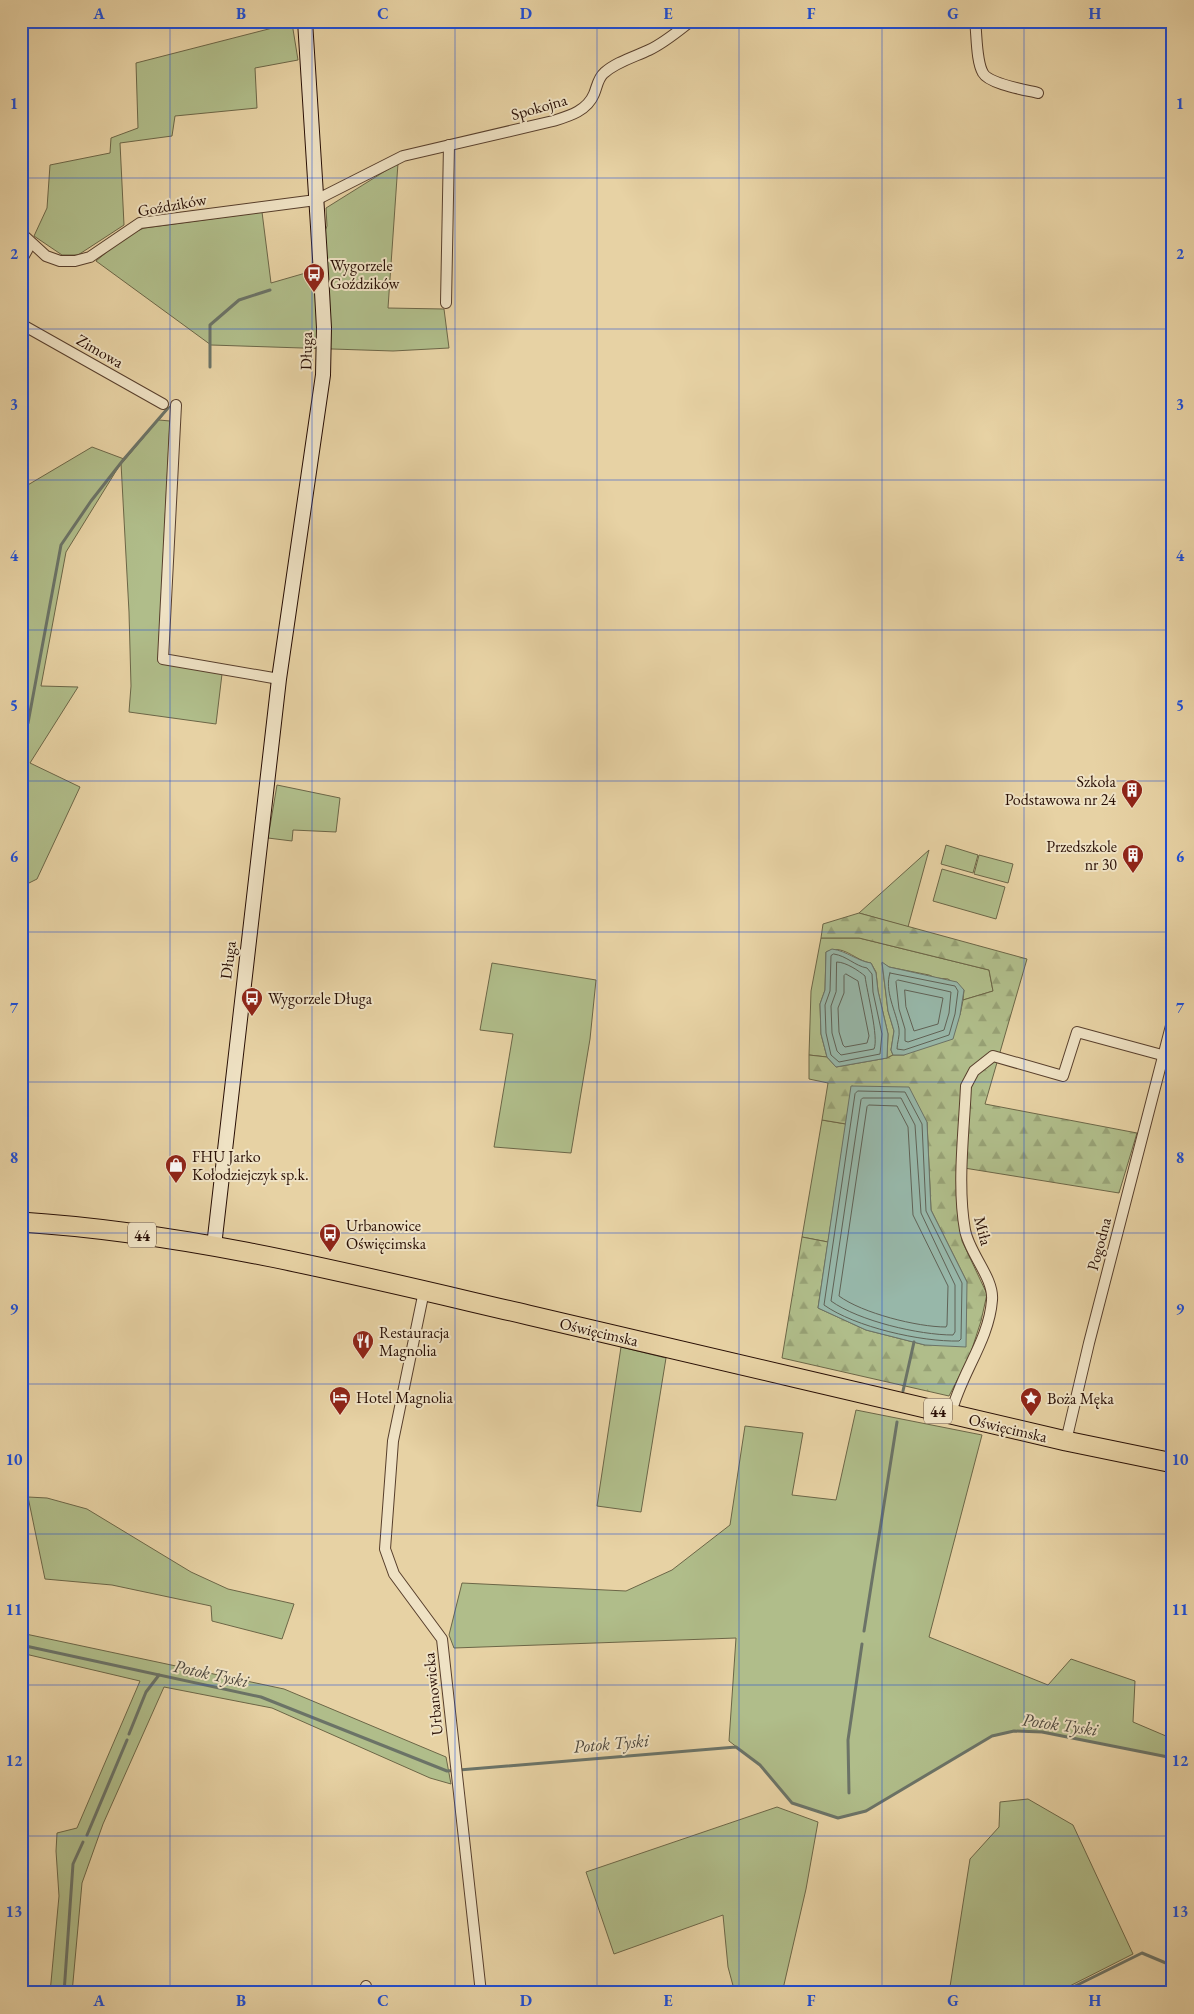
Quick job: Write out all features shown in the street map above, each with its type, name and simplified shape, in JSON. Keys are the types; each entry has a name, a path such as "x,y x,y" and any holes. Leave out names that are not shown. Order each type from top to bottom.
{"highway":[{"name":"Oświęcimska","path":"21,1222 96,1228 214,1246 327,1268 1066,1441 1173,1463"}],"street":[{"name":"Długa","path":"214,1246 279,680 323,375 324,328 305,21"},
{"name":"Spokojna","path":"316,200 403,156 553,121 576,113 594,96 601,75 615,66 651,50 691,21"},
{"path":"887,21 892,23 908,21"},
{"path":"975,21 983,74 1006,85 1038,93"},
{"path":"446,303 449,145"},
{"name":"Goździków","path":"21,233 46,256 60,261 75,261 90,256 140,223 316,200"},
{"path":"21,261 31,243"},
{"name":"Zimowa","path":"21,324 163,404"},
{"path":"176,405 163,659 279,680"},
{"name":"Pogodna","path":"1066,1441 1089,1343 1168,1056 1173,1018"},
{"name":"Miła","path":"951,1414 958,1388 978,1348 992,1302 988,1280 973,1254 965,1232 962,1203 966,1086 974,1071 993,1056 1063,1076 1077,1032 1168,1056"},
{"name":"Urbanowicka","path":"424,1291 393,1441 385,1549 394,1574 442,1639 481,1993"}],"green space":[{"path":"292,23 298,60 255,68 257,108 175,116 172,136 120,143 124,225 78,255 62,255 34,236 47,208 50,165 110,153 111,138 138,128 136,63"},
{"path":"398,163 388,308 444,309 449,348 393,351 211,345 96,261 126,236 144,228 262,212 271,283 309,272 327,226 326,208"},
{"path":"171,405 159,420 170,421 158,662 222,674 216,724 129,712 131,686 129,612 121,463 66,552 41,686 78,687 30,763 80,787 37,879 21,887 21,489 92,447 124,459 123,462"},
{"path":"277,785 340,798 336,832 293,830 292,841 268,838"},
{"path":"946,845 978,855 973,873 941,864"},
{"path":"929,850 908,927 859,913"},
{"path":"979,855 1013,864 1008,883 974,874"},
{"path":"942,869 1005,887 996,919 933,901"},
{"path":"859,913 1027,959 985,1104 1137,1133 1119,1193 958,1167 962,1241 987,1294 970,1355 949,1396 782,1358 802,1237 828,1242 818,1308 866,1330 925,1345 967,1282 931,1210 927,1122 852,1086 846,1124 822,1120 828,1083 809,1079 809,1055 827,1057 836,1067 887,1058 893,1055 904,1055 960,1015 963,1000 993,991 989,970 859,938 821,938 823,924"},
{"path":"821,938 859,938 989,970 993,991 963,1000 964,990 948,979 889,967 882,963 888,1011 894,1031 891,1050 893,1055 887,1058 888,1034 878,991 876,972 871,963 843,951 832,950 826,952 825,990 820,1004 821,1034 827,1057 809,1055 811,991"},
{"path":"492,963 596,980 590,1039 571,1153 494,1147 513,1034 480,1030"},
{"path":"822,1120 846,1124 828,1242 802,1237"},
{"path":"621,1347 666,1358 641,1512 597,1506"},
{"path":"856,1410 982,1435 929,1637 1048,1685 1071,1659 1135,1681 1133,1722 1173,1739 1173,1758 1042,1732 1014,1731 992,1736 866,1811 838,1818 792,1803 760,1765 729,1741 736,1638 454,1648 449,1635 462,1583 626,1591 672,1570 730,1525 745,1426 803,1433 792,1495 836,1500"},
{"path":"28,1497 47,1498 87,1509 191,1572 228,1589 294,1604 282,1639 212,1621 211,1606 112,1585 45,1579"},
{"path":"21,1633 284,1689 446,1757 451,1784 430,1778 272,1708 164,1687 103,1824 82,1883 72,1993 50,1993 59,1896 56,1851 57,1833 77,1828 140,1681 21,1653"},
{"path":"1028,1799 1073,1825 1133,1954 1056,1993 949,1993 970,1859 999,1827 1000,1802"},
{"path":"777,1807 818,1822 806,1889 783,1989 785,1993 735,1993 728,1967 723,1915 614,1954 586,1872"}],"water":[{"path":"832,949 871,963 876,973 878,991 888,1034 887,1058 836,1067 827,1057 821,1034 820,1004 825,990 826,952"},
{"path":"882,962 889,967 957,982 964,990 960,1015 953,1039 904,1055 893,1055 891,1050 894,1031 888,1011"},
{"path":"851,1086 909,1087 927,1122 931,1210 967,1282 966,1347 925,1345 866,1330 818,1308"}],"waterway":[{"path":"210,367 210,325 239,300 270,290"},
{"path":"21,730 28,723 61,545 91,501 168,408"},
{"path":"903,1391 914,1342"},
{"path":"864,1631 897,1422"},
{"path":"849,1793 848,1740 862,1644"},
{"name":"Potok Tyski","path":"21,1645 261,1697 447,1771 736,1747 760,1765 792,1803 838,1818 866,1811 992,1736 1014,1731 1042,1732 1173,1758"},
{"path":"129,1734 146,1692 159,1675"},
{"path":"87,1835 127,1740"},
{"path":"64,1993 73,1864 83,1842"},
{"path":"1061,1993 1142,1953 1173,1966"}],"place":[{"name":"Wygorzele Goździków","path":"314,293"},
{"name":"Szkoła Podstawowa nr 24","path":"1132,809"},
{"name":"Przedszkole nr 30","path":"1133,874"},
{"name":"Wygorzele Długa","path":"252,1017"},
{"name":"FHU Jarko Kołodziejczyk sp.k.","path":"176,1184"},
{"name":"Urbanowice Oświęcimska","path":"330,1253"},
{"name":"Restauracja Magnolia","path":"363,1360"},
{"name":"Hotel Magnolia","path":"340,1416"},
{"name":"Boża Męka","path":"1031,1417"}]}
